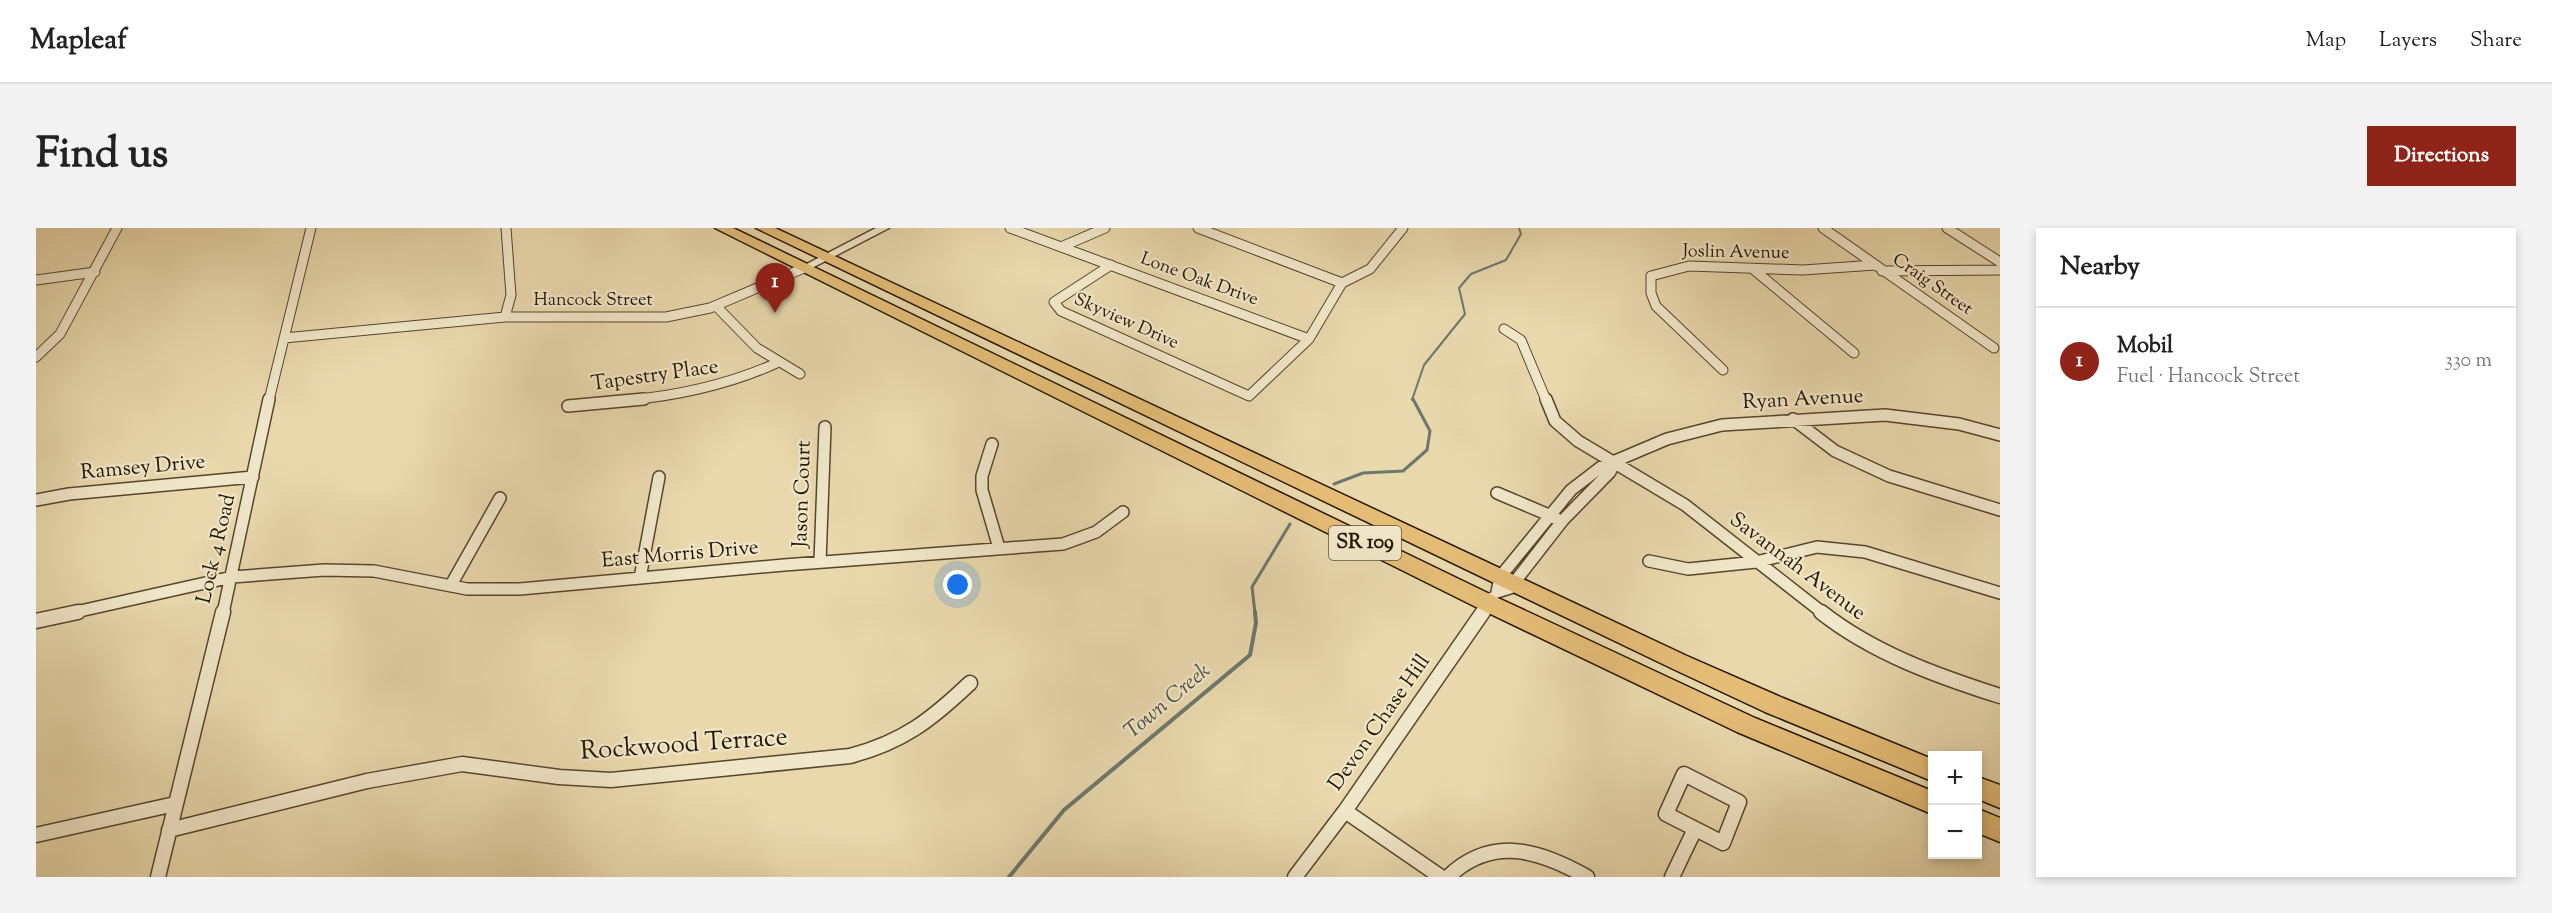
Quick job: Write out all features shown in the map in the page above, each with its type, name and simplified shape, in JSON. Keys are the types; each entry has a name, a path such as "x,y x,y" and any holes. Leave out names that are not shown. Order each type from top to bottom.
{"highway":[{"name":"SR 109","path":"722,228 1500,589 1928,768"},
{"name":"SR 109","path":"763,228 1500,589 1746,725 1928,801"},
{"path":"1982,790 2000,797"},
{"path":"1982,823 2000,830"}],"street":[{"path":"36,357 60,334 117,228"},
{"name":"Lock 4 Road","path":"158,877 232,577 284,338 311,228"},
{"name":"Hancock Street","path":"284,338 505,317 611,319 666,317 716,306 804,268 884,228"},
{"name":"Lone Oak Drive","path":"1010,228 1309,339"},
{"path":"1061,247 1105,228"},
{"path":"1198,228 1342,283"},
{"path":"1309,339 1342,283 1370,269 1388,250 1403,228"},
{"name":"Craig Street","path":"1823,228 1994,348"},
{"path":"1947,228 2000,262"},
{"path":"505,317 512,295 508,229"},
{"name":"Skyview Drive","path":"1110,265 1054,302 1061,311 1249,396 1309,339"},
{"name":"Joslin Avenue","path":"1723,370 1656,306 1651,293 1651,276 1689,266 1720,265 1753,269 1803,270 1878,268 2000,270"},
{"path":"1753,269 1854,353"},
{"path":"36,280 95,272"},
{"path":"716,306 757,348 800,374"},
{"name":"Savannah Avenue","path":"1504,329 1521,340 1555,421 1578,441 1685,505 1843,629 1879,649 1956,682 2000,696"},
{"name":"Tapestry Place","path":"568,406 702,391 748,378 778,362"},
{"name":"Ryan Avenue","path":"1500,589 1549,515 1571,490 1601,467 1667,439 1722,425 1885,415 1959,424 2000,435"},
{"path":"1793,419 1835,451 1889,476 2000,510"},
{"name":"Jason Court","path":"820,562 825,427"},
{"path":"992,444 982,476 981,490 999,549"},
{"name":"Ryan Avenue","path":"1500,589 1610,472 1614,463"},
{"name":"Ramsey Drive","path":"36,500 253,477"},
{"path":"640,578 659,477"},
{"path":"1497,493 1563,520"},
{"path":"451,585 500,498"},
{"name":"East Morris Drive","path":"36,621 232,577 324,570 374,571 467,589 520,589 820,562 1063,544 1092,536 1108,528 1123,512"},
{"path":"1648,561 1688,569 1756,562 1817,547 1865,552 2000,593"},
{"name":"Devon Chase Hill","path":"1295,877 1345,811 1500,589"},
{"name":"Rockwood Terrace","path":"169,830 366,781 462,764 559,777 611,780 850,756 882,749 903,739 928,723 970,683"},
{"path":"1684,774 1739,802 1723,843 1695,829 1666,814 1684,774"},
{"path":"36,835 175,804"},
{"path":"1345,811 1441,877"},
{"path":"1672,877 1695,829"},
{"path":"1449,877 1467,859 1494,850 1532,852 1568,865 1587,877"}],"waterway":[{"name":"Town Creek","path":"1412,400 1424,365 1465,314 1459,288 1471,274 1506,260 1521,234 1519,228"},
{"name":"Town Creek","path":"1334,484 1363,473 1403,471 1427,450 1430,431 1413,399"},
{"name":"Town Creek","path":"1255,613 1252,587 1290,524"},
{"name":"Town Creek","path":"1009,877 1064,810 1250,655 1256,623 1255,612"}],"place":[{"name":"Mobil","path":"775,313"}]}
